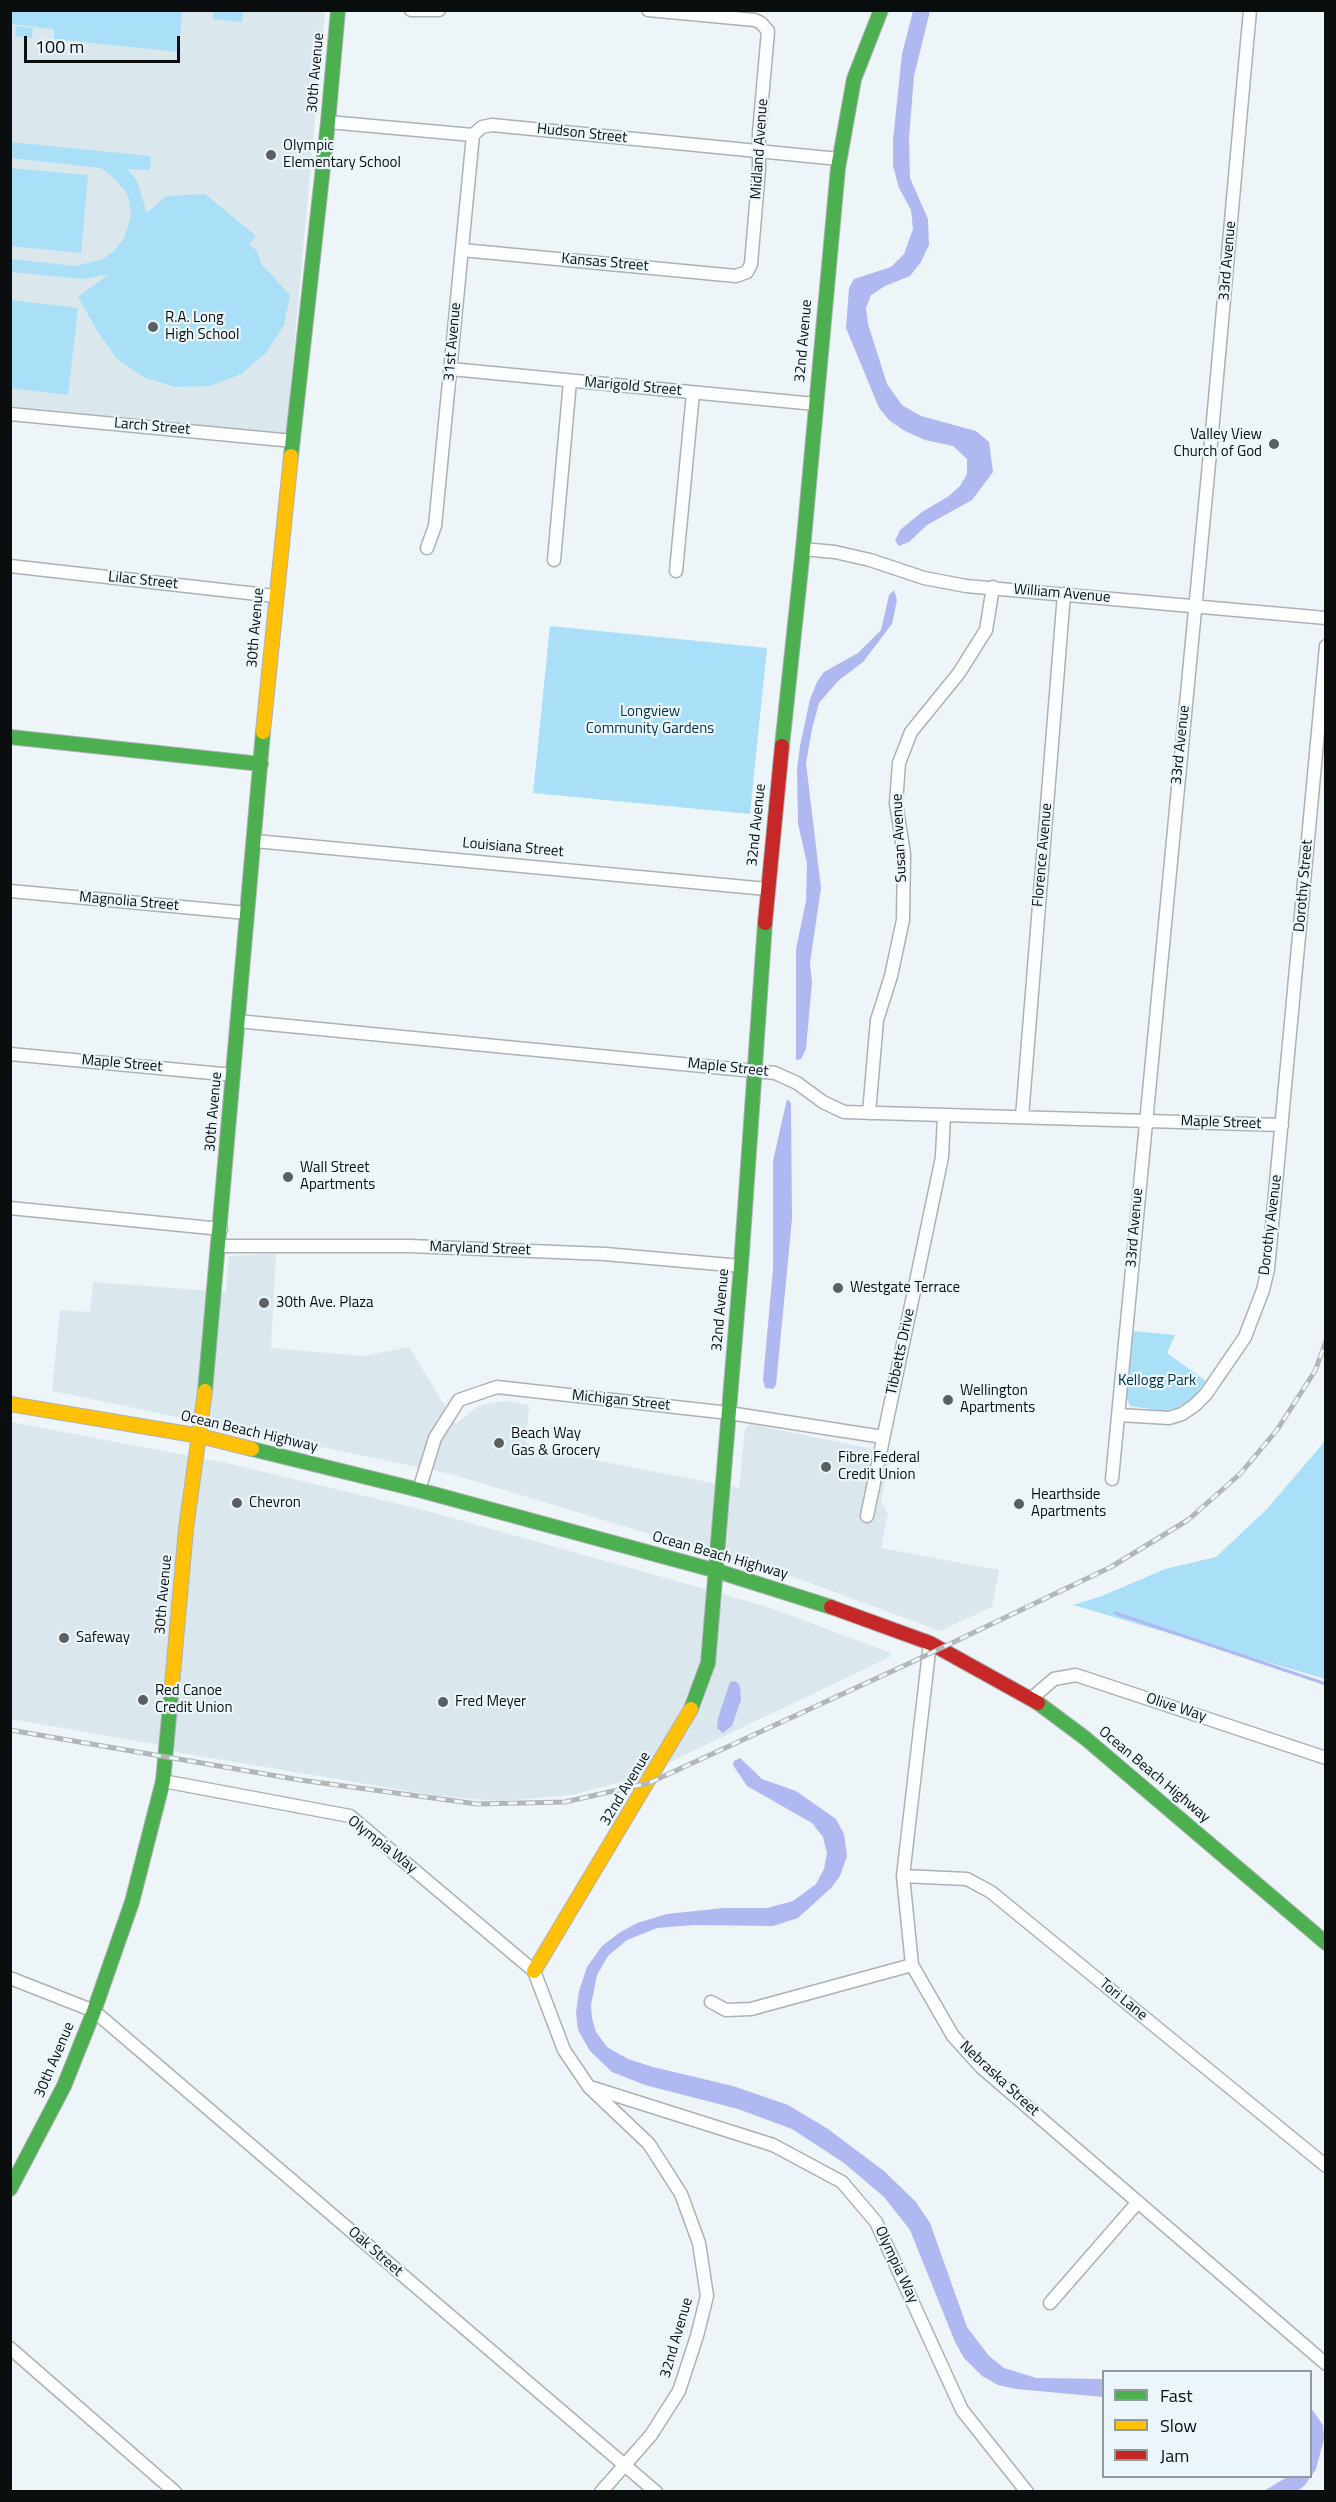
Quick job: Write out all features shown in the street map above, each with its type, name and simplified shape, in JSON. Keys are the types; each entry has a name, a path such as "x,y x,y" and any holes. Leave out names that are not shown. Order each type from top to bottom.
{"street":[{"name":"30th Avenue","path":"10,2189 64,2086 94,2011 132,1902 163,1781 186,1529 200,1436 221,1229 275,596 328,122 338,10"},
{"path":"411,10 439,10"},
{"name":"Midland Avenue","path":"648,10 755,20 765,26 768,37 760,152 751,264 747,272"},
{"name":"32nd Avenue","path":"601,2492 651,2434 679,2391 707,2296 699,2243 681,2193 649,2144 589,2086 564,2050 534,1971 688,1717 708,1663 741,1266 767,889 839,159 854,80 881,10"},
{"name":"33rd Avenue","path":"1112,1479 1250,10"},
{"name":"Hudson Street","path":"328,122 473,135 482,127 492,125 839,159"},
{"name":"31st Avenue","path":"427,548 435,526 473,135"},
{"name":"Kansas Street","path":"462,250 736,276 747,272"},
{"name":"Marigold Street","path":"451,369 815,404"},
{"path":"554,560 570,381"},
{"path":"676,571 693,393"},
{"name":"Larch Street","path":"10,414 293,441"},
{"name":"William Avenue","path":"802,549 835,552 870,560 924,578 993,587 1326,618"},
{"name":"Lilac Street","path":"10,566 275,596"},
{"name":"Susan Avenue","path":"869,1113 877,1020 891,976 903,920 904,855 896,803 899,763 911,732 959,673 986,630 993,587"},
{"name":"Florence Avenue","path":"1022,1117 1064,594"},
{"name":"Dorothy Street","path":"1282,1125 1326,646"},
{"path":"10,737 261,764"},
{"name":"Louisiana Street","path":"255,841 767,889"},
{"name":"Magnolia Street","path":"10,891 247,913"},
{"name":"Maple Street","path":"237,1021 775,1072 797,1083 823,1102 844,1112 1282,1125"},
{"name":"Maple Street","path":"10,1054 233,1075"},
{"name":"Tibbetts Drive","path":"867,1516 942,1157 944,1116"},
{"name":"Dorothy Avenue","path":"1119,1415 1160,1418 1182,1414 1206,1394 1245,1337 1268,1269 1282,1125"},
{"path":"10,1208 221,1229"},
{"name":"Maryland Street","path":"219,1246 409,1246 605,1254 741,1266"},
{"name":"Michigan Street","path":"419,1490 435,1438 459,1400 497,1387 729,1413 883,1437"},
{"name":"Ocean Beach Highway","path":"10,1404 200,1436 419,1490 717,1571 842,1610 930,1643 1032,1698 1085,1738 1326,1943"},
{"name":"Nebraska Street","path":"930,1643 903,1876 912,1965 953,2036 981,2067 1326,2364"},
{"name":"Olive Way","path":"1032,1698 1054,1679 1076,1675 1326,1758"},
{"name":"Olympia Way","path":"163,1781 350,1816 534,1971"},
{"name":"Tori Lane","path":"903,1876 967,1879 991,1892 1326,2166"},
{"path":"711,2002 726,2010 751,2009 912,1965"},
{"name":"Oak Street","path":"10,1978 94,2011 656,2492"},
{"name":"Olympia Way","path":"589,2086 773,2145 842,2182 876,2222 962,2410 1027,2492"},
{"path":"1050,2303 1138,2202"},
{"path":"10,2348 175,2492"}],"shaded area":[{"name":"R.A. Long High School","path":"11,11 325,11 286,435 11,406"},
{"path":"913,11 930,11 914,76 909,137 910,178 928,219 929,245 921,262 910,276 885,286 871,295 866,308 868,324 887,384 902,405 921,416 976,431 989,442 993,472 972,500 927,525 909,542 899,546 895,541 900,530 922,512 949,496 960,486 967,474 967,459 953,446 925,440 905,431 890,421 879,408 846,328 849,288 854,279 891,267 904,254 913,229 911,210 899,188 893,166 893,140 902,54"},
{"path":"894,590 897,600 892,624 863,662 838,681 819,703 812,729 806,763 821,888 810,963 812,982 806,1049 801,1059 796,1060 796,949 806,901 807,863 798,824 797,769 800,746 810,699 817,682 824,672 858,653 881,630 889,595"},
{"path":"787,1099 791,1103 792,1219 776,1385 773,1389 765,1388 763,1380 773,1269 773,1161"},
{"path":"276,1254 271,1348 363,1356 409,1347 456,1424 480,1405 505,1401 529,1405 526,1441 532,1448 739,1488 745,1429 750,1424 891,1453 881,1501 888,1514 881,1548 999,1570 992,1607 940,1631 805,1581 451,1474 52,1391 60,1310 90,1312 93,1282 226,1292 229,1256"},
{"path":"10,1422 222,1462 424,1510 765,1606 891,1653 890,1657 636,1778 572,1795 500,1801 438,1796 181,1753 154,1744 11,1719"},
{"path":"736,1681 740,1686 741,1700 732,1726 723,1733 717,1728 718,1718 730,1682"},
{"path":"740,1758 762,1779 796,1791 836,1819 844,1834 847,1856 840,1876 831,1888 798,1918 773,1926 694,1925 657,1928 627,1940 608,1956 597,1975 591,2005 596,2032 607,2047 628,2059 733,2086 788,2105 828,2129 884,2171 916,2202 930,2223 967,2327 989,2356 1004,2368 1036,2378 1102,2379 1102,2397 1016,2389 998,2385 982,2376 964,2358 955,2342 910,2230 884,2197 844,2163 792,2129 738,2109 645,2085 612,2072 590,2051 578,2030 576,2013 579,1991 587,1967 602,1946 637,1923 667,1914 724,1908 767,1908 793,1901 816,1884 824,1869 827,1853 823,1837 812,1823 747,1786 733,1765 734,1761"},
{"path":"1312,2409 1323,2425 1324,2439 1316,2469 1312,2475"},
{"path":"1285,2478 1310,2478 1298,2491 1264,2491"}],"green space":[{"path":"10,11 182,11 179,52 54,39 54,29 11,24"},
{"path":"213,11 243,11 242,22 213,19"},
{"path":"16,26 33,28 32,38 15,36"},
{"path":"11,142 151,156 150,170 127,169 137,181 147,213 166,196 205,194 256,236 249,244 257,251 262,265 290,295 284,325 266,353 241,374 210,386 177,387 145,378 117,359 78,297 109,274 83,279 11,272 11,259 75,266 103,259 124,239 131,216 126,192 112,176 101,168 11,158"},
{"path":"10,168 88,175 81,253 11,246"},
{"path":"11,300 78,308 68,395 11,388"},
{"name":"Longview Community Gardens","path":"550,626 767,648 750,814 533,793"},
{"name":"Kellogg Park","path":"1133,1331 1175,1335 1167,1353 1206,1381 1193,1398 1176,1408 1164,1411 1130,1406 1127,1399"},
{"path":"1325,1441 1325,1679 1073,1605 1102,1596 1165,1569 1216,1557 1267,1509"}],"waterway":[{"path":"1115,1613 1326,1684"}],"railway":[{"path":"10,1730 300,1780 477,1804 565,1802 649,1783 1111,1567 1188,1520 1240,1474 1277,1430 1315,1371 1326,1341"}],"traffic: fast":[{"path":"291,456 338,10"},
{"path":"782,746 803,549 838,168 854,79 881,10"},
{"path":"205,1391 263,732"},
{"path":"10,737 261,764"},
{"path":"691,1709 708,1663 741,1266 765,923"},
{"path":"252,1449 419,1490 717,1571 831,1607"},
{"path":"10,2189 64,2086 94,2011 132,1902 163,1781 172,1685"},
{"path":"1038,1703 1085,1738 1326,1943"}],"traffic: slow":[{"path":"263,732 291,456"},
{"path":"172,1685 186,1529 205,1391"},
{"path":"10,1404 200,1436 252,1449"},
{"path":"534,1971 691,1709"}],"traffic: jam":[{"path":"765,923 782,746"},
{"path":"831,1607 930,1643 1038,1703"}],"place":[{"name":"Olympic Elementary School","path":"271,155"},
{"name":"R.A. Long High School","path":"153,327"},
{"name":"Valley View Church of God","path":"1274,444"},
{"name":"Wall Street Apartments","path":"288,1177"},
{"name":"Westgate Terrace","path":"838,1288"},
{"name":"30th Ave. Plaza","path":"264,1303"},
{"name":"Wellington Apartments","path":"948,1400"},
{"name":"Beach Way Gas & Grocery","path":"499,1443"},
{"name":"Fibre Federal Credit Union","path":"826,1467"},
{"name":"Chevron","path":"237,1503"},
{"name":"Hearthside Apartments","path":"1019,1504"},
{"name":"Safeway","path":"64,1638"},
{"name":"Red Canoe Credit Union","path":"143,1700"},
{"name":"Fred Meyer","path":"443,1702"}]}
